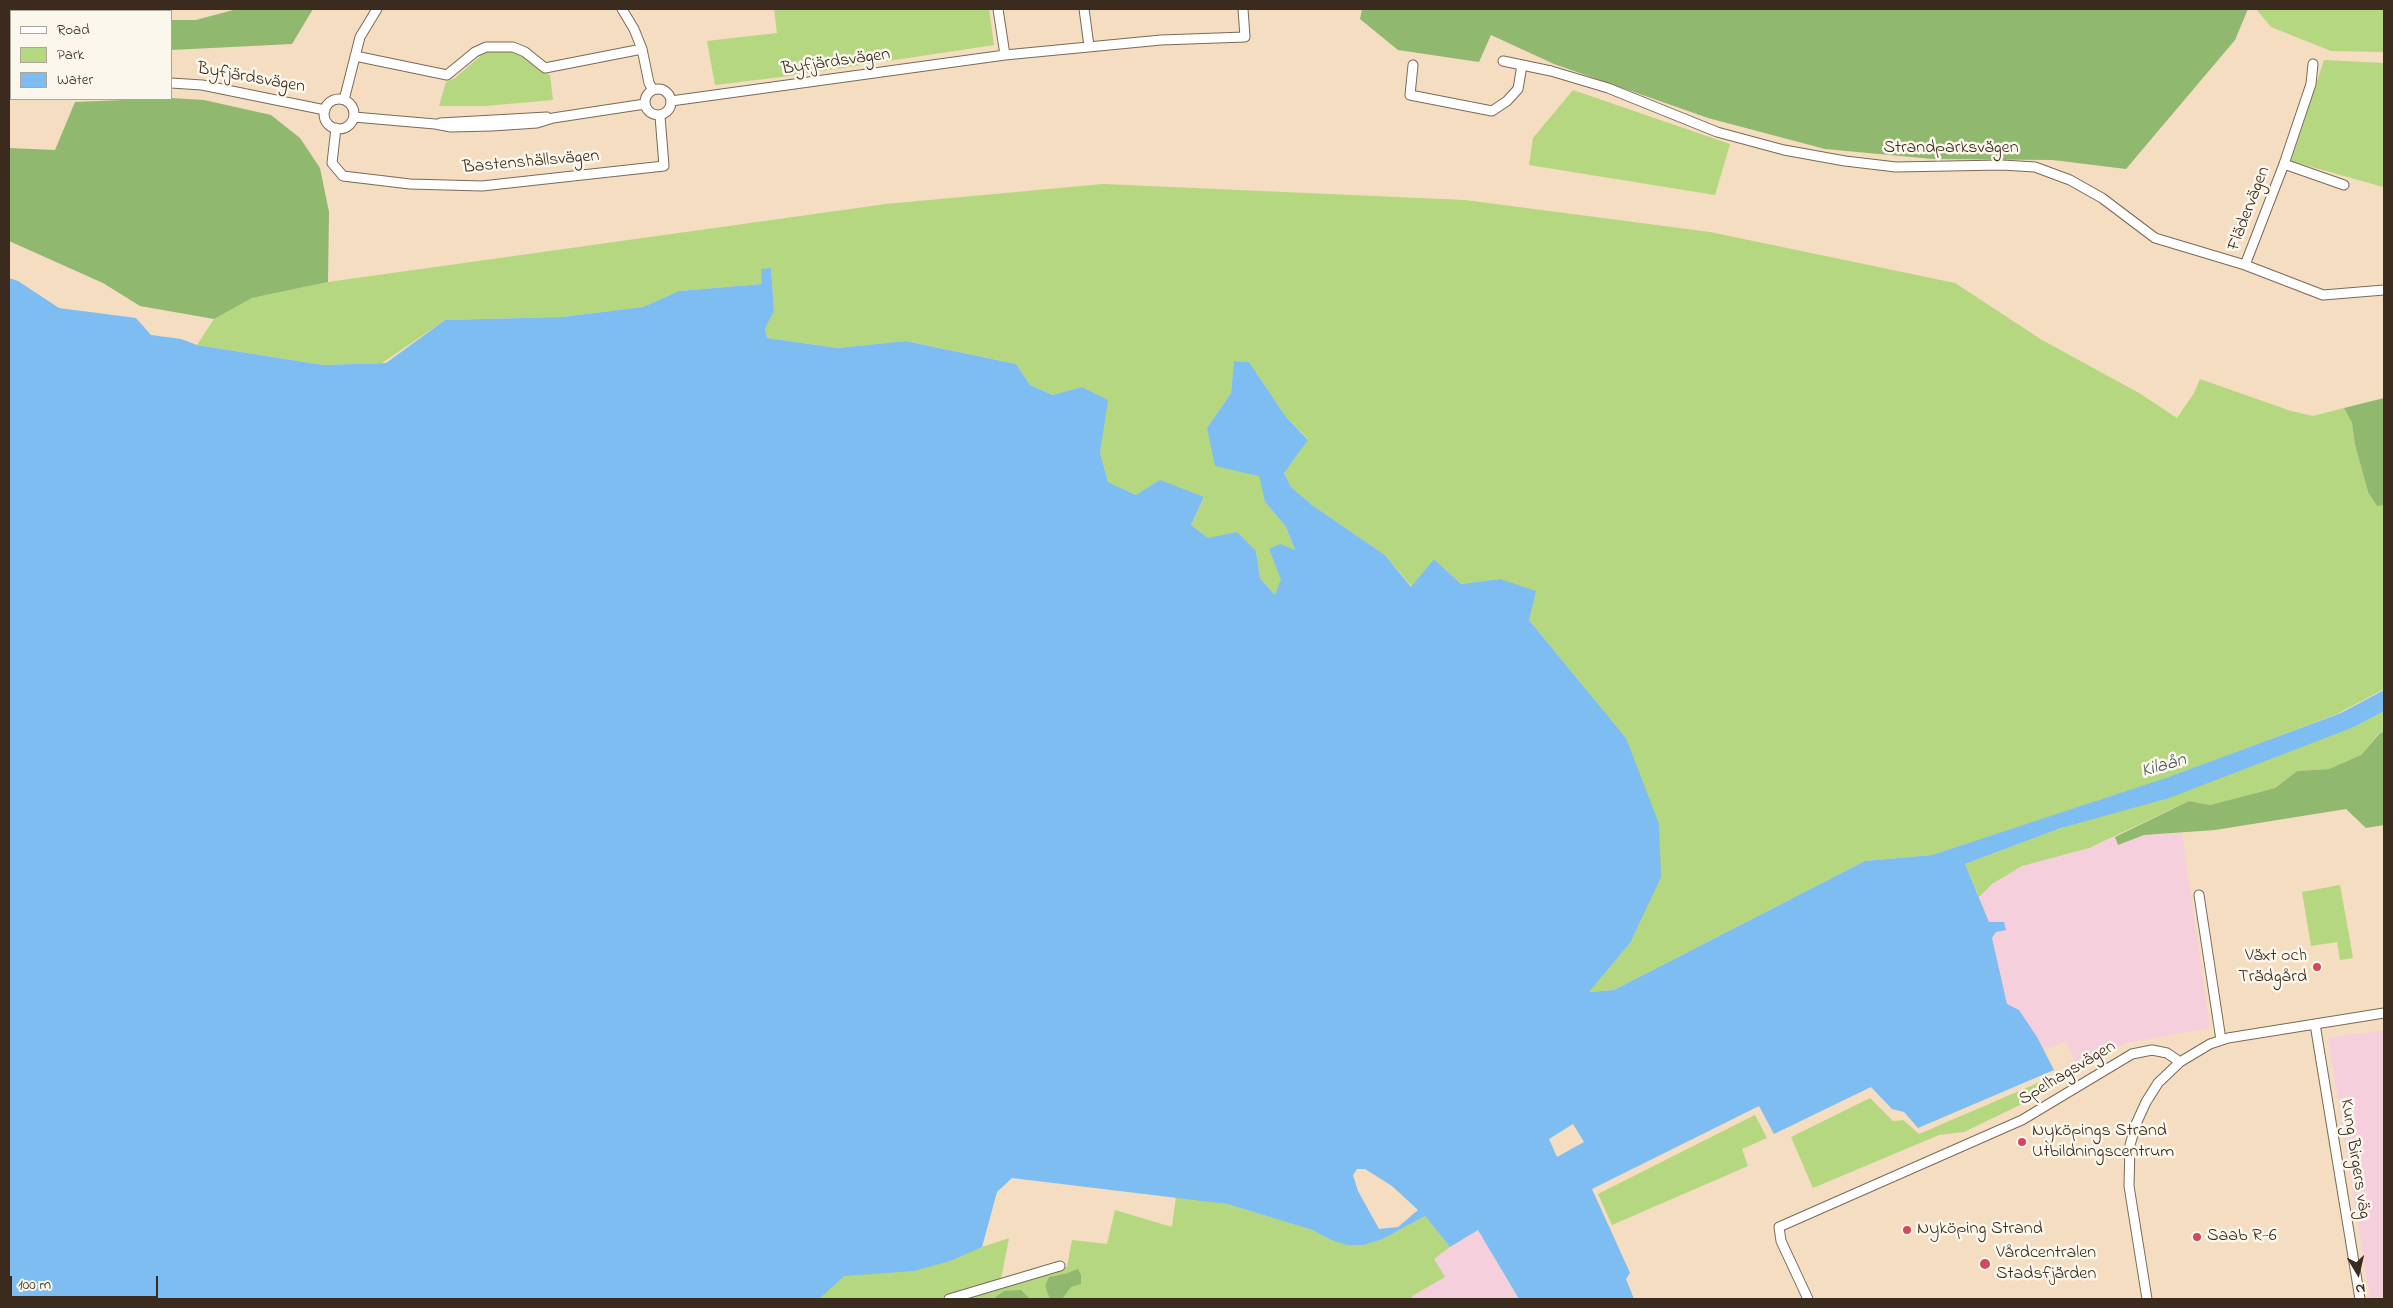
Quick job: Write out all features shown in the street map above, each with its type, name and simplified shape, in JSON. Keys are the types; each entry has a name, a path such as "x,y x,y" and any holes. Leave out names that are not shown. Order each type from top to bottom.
{"street":[{"path":"336,128 346,127 354,116 353,107 344,100 354,56 366,25 376,9"},
{"path":"622,9 634,29 642,49 649,83 653,90"},
{"path":"998,9 1005,55"},
{"path":"1084,9 1088,46"},
{"name":"Byfjärdsvägen","path":"671,101 1005,55 1161,40 1245,37 1243,9"},
{"path":"354,56 447,76 475,52 486,47 513,47 525,52 545,68 642,49"},
{"name":"Strandparksvägen","path":"1503,61 1551,70 1608,88 1717,132 1784,150 1845,161 1896,167 2002,165 2035,167 2070,180 2102,198 2154,238 2245,266 2323,295 2384,290"},
{"name":"Flädervägen","path":"2245,266 2284,164 2311,84 2313,64"},
{"path":"1413,65 1410,95 1492,111 1507,101 1518,89 1522,65"},
{"name":"Byfjärdsvägen","path":"172,83 202,85 325,110"},
{"path":"653,90 664,90 671,101 668,112 660,116 649,113 645,104 646,96 653,90"},
{"name":"Byfjärdsvägen","path":"336,128 326,121 325,110 334,100 344,100"},
{"path":"354,116 452,127 492,126 537,123 553,118 645,104"},
{"name":"Bastenshällsvägen","path":"336,128 332,164 343,176 410,184 482,186 664,166 660,116"},
{"name":"Flädervägen","path":"2284,164 2344,185"},
{"path":"2199,895 2221,1040"},
{"path":"2147,1299 2129,1186 2130,1145 2136,1124 2146,1102 2158,1083 2180,1062 2221,1040 2384,1013"},
{"name":"Kung Birgers väg","path":"2316,1024 2360,1299"},
{"name":"Spelhagsvägen","path":"1808,1299 1782,1241 1779,1227 2022,1120 2132,1054 2152,1050 2167,1053 2180,1062"},
{"path":"949,1299 1060,1266"}],"shaded area":[{"path":"2182,833 2210,1028 2127,1043 2080,1071 2067,1042 2043,1049 2019,1010 2007,1005 1992,938 2004,923 1989,922 1979,897 1992,884 2022,866 2088,848 2115,837 2118,845 2144,835"},
{"path":"2384,1030 2384,1299 2370,1299 2328,1038"},
{"path":"1478,1229 1519,1299 1413,1299 1412,1296 1445,1277 1434,1259"}],"green space":[{"path":"9,9 149,10 10,10 9,57"},
{"path":"237,9 313,9 292,44 172,50 172,20 196,20"},
{"path":"774,9 989,9 994,45 789,76 715,85 707,41 777,33"},
{"path":"1362,9 2248,9 2235,40 2126,169 2053,160 1933,159 1825,149 1708,118 1554,64 1491,35 1479,62 1398,50 1360,19"},
{"path":"2256,9 2384,9 2384,52 2331,51 2271,27"},
{"path":"499,50 511,51 550,75 553,100 485,106 439,106 446,82 455,78 484,53"},
{"path":"2324,60 2384,63 2383,187 2291,161"},
{"path":"1573,90 1730,144 1715,195 1529,165 1533,138"},
{"path":"172,98 204,100 271,115 300,138 320,168 329,212 328,282 252,298 214,319 140,306 103,283 9,241 9,148 55,150 75,102 172,100"},
{"path":"1103,184 1465,200 1710,232 1955,283 2042,340 2139,393 2177,418 2194,393 2200,379 2291,411 2313,416 2344,408 2352,423 2355,445 2368,492 2384,505 2384,689 2337,714 2162,780 1932,855 1865,861 1614,990 1588,992 1630,943 1626,738 1529,620 1500,579 1461,584 1434,559 1412,587 1385,555 1312,505 1291,487 1284,473 1308,439 1286,417 1249,362 1234,361 1231,393 1207,428 1260,476 1265,502 1286,527 1295,550 1269,549 1282,579 1276,596 1260,578 1256,551 1208,538 1191,525 1204,498 1136,495 1108,482 1100,453 1107,400 1082,387 1054,395 1030,385 1016,364 907,341 838,348 767,338 765,329 774,311 771,268 762,284 679,291 643,307 562,317 445,320 382,363 323,365 197,345 214,319 252,298 328,282 886,204"},
{"path":"2384,398 2384,505 2377,506 2368,492 2355,445 2352,423 2344,408"},
{"path":"2384,711 2384,731 2378,734 2361,755 2329,769 2297,771 2275,788 2210,805 2189,801 2089,848 2022,866 1992,884 1979,897 1965,864 2061,828 2354,727"},
{"path":"2384,731 2384,825 2366,828 2346,809 2215,830 2144,835 2118,845 2115,837 2189,801 2210,805 2275,788 2297,771 2329,769 2361,755 2379,734"},
{"path":"2340,885 2353,958 2340,960 2337,942 2311,946 2302,892"},
{"path":"2054,1076 2059,1086 1964,1132 1939,1135 1813,1188 1791,1137 1870,1098 1893,1121 1903,1120 1919,1134"},
{"path":"1755,1115 1767,1138 1742,1149 1748,1166 1612,1225 1598,1194"},
{"path":"1176,1196 1227,1204 1312,1230 1331,1240 1364,1245 1383,1239 1425,1216 1450,1247 1434,1259 1445,1277 1412,1296 1413,1299 803,1299 839,1271 979,1248 1009,1238 1000,1284 1067,1267 1072,1240 1107,1244 1115,1210 1172,1227"},
{"path":"1078,1269 1081,1275 1081,1284 1071,1287 1062,1299 1050,1299 1045,1286 1049,1277"},
{"path":"1021,1290 1030,1299 993,1299 1004,1291"}],"water":[{"path":"771,268 774,311 765,329 767,338 838,348 906,341 1016,364 1030,385 1053,395 1082,387 1108,400 1100,453 1108,482 1136,495 1160,480 1204,497 1191,525 1208,538 1237,532 1256,551 1260,578 1275,595 1281,579 1269,549 1280,544 1295,550 1286,527 1265,502 1259,476 1215,466 1207,428 1231,393 1234,361 1249,362 1286,417 1308,440 1284,473 1291,487 1312,505 1385,555 1411,587 1434,559 1461,584 1500,579 1536,591 1529,620 1626,738 1659,824 1661,877 1630,943 1589,992 1614,990 1865,861 1932,855 2166,778 2341,713 2384,690 2384,711 2354,727 2169,798 2061,828 1965,864 1989,922 2004,922 2006,930 1996,932 1992,938 2007,1004 2019,1010 2037,1037 2054,1070 1918,1128 1904,1112 1892,1109 1871,1087 1774,1134 1759,1106 1592,1189 1630,1273 1626,1279 1634,1299 1519,1299 1478,1230 1450,1247 1425,1216 1383,1239 1364,1245 1347,1245 1331,1240 1312,1230 1227,1204 1012,1178 997,1192 982,1247 950,1261 914,1271 844,1276 819,1299 9,1299 9,278 18,281 59,308 136,318 151,335 181,339 197,345 323,365 386,363 445,320 562,317 643,307 679,291 762,284 761,269","holes":["1573,1124 1584,1142 1557,1157 1549,1139","1357,1169 1365,1169 1392,1186 1418,1210 1398,1227 1379,1229 1358,1191 1353,1175"]}],"place":[{"name":"Växt och Trädgård","path":"2317,967"},
{"name":"Nyköpings Strand Utbildningscentrum","path":"2022,1142"},
{"name":"Nyköping Strand","path":"1907,1230"},
{"name":"Saab R-6","path":"2197,1237"},
{"name":"Vårdcentralen Stadsfjärden","path":"1985,1264"}],"water label":[{"name":"Kilaån","path":"2164,767"}]}
